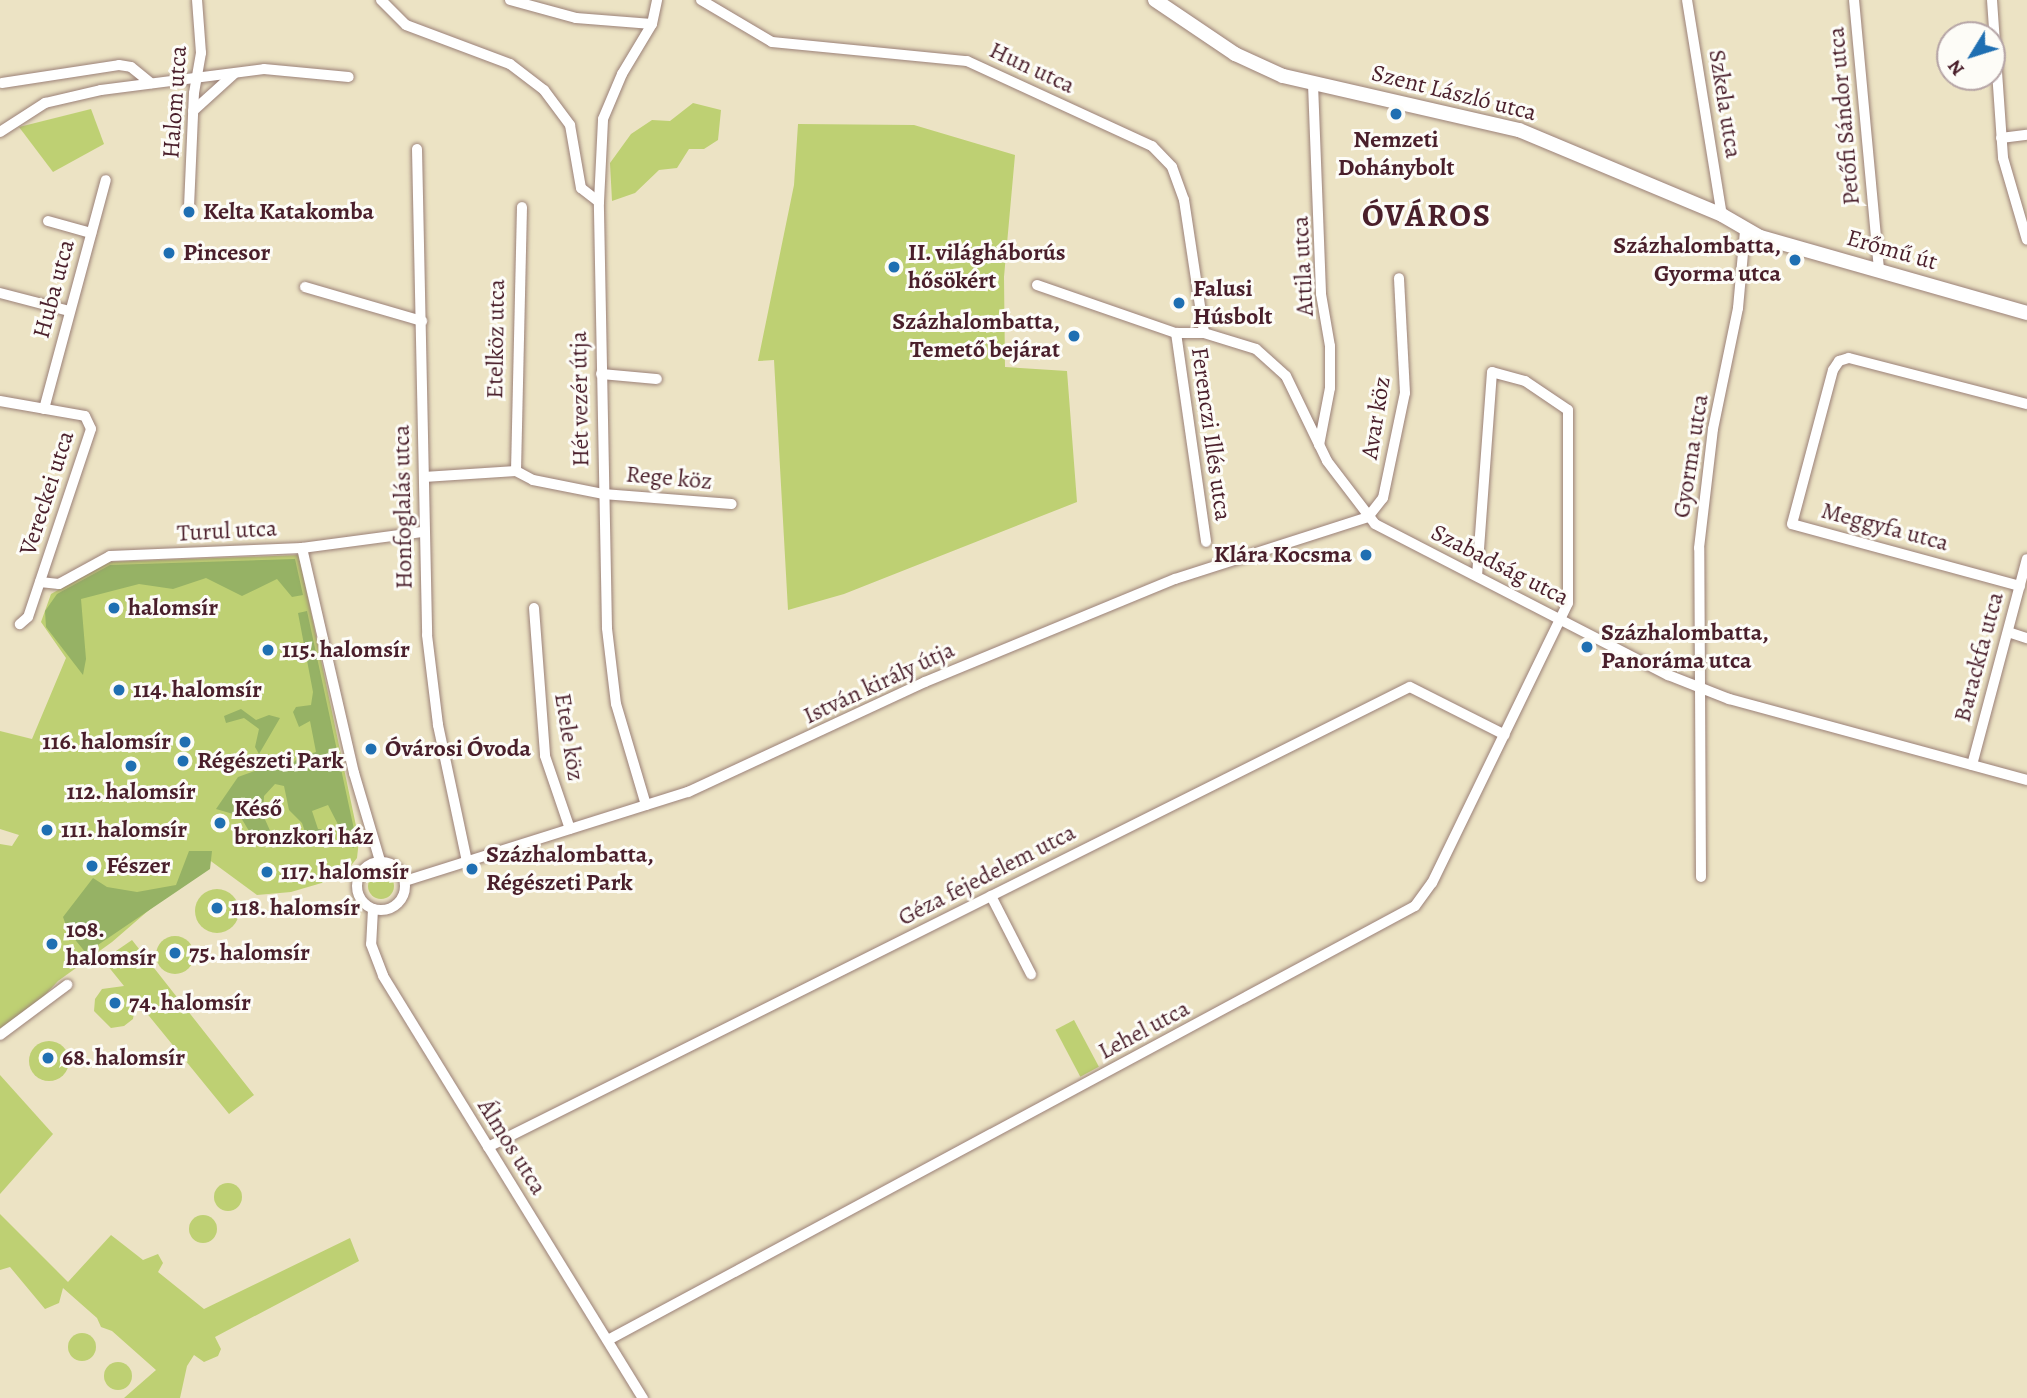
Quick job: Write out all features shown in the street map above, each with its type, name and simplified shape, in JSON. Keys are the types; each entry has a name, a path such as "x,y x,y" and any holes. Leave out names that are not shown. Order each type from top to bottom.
{"street":[{"name":"Halom utca","path":"189,207 193,111 202,36 197,0"},
{"path":"381,0 406,25 510,64 544,90 570,125 581,188 599,202"},
{"path":"510,0 576,18 652,24"},
{"name":"Hét vezér útja","path":"646,805 623,734 612,674 603,494 599,202 603,119 622,74 652,24 657,0"},
{"name":"Hun utca","path":"701,0 772,42 947,57 977,65 1152,146 1172,167 1185,200 1204,333"},
{"name":"Szent László utca","path":"1155,0 1258,66 1313,84 1519,131 1722,215 1745,231"},
{"name":"Szkela utca","path":"1687,0 1722,215"},
{"name":"Petőfi Sándor utca","path":"1854,0 1879,270"},
{"path":"1992,0 2001,138 2008,185 2027,240"},
{"path":"2,83 119,65 131,67 152,83"},
{"path":"0,132 55,100 196,76 264,69 349,77"},
{"path":"193,111 236,72"},
{"name":"Attila utca","path":"1313,84 1321,294 1330,346 1329,388 1319,445"},
{"path":"2001,138 2027,135"},
{"name":"Honfoglalás utca","path":"417,149 422,321 422,532 431,678 467,861"},
{"name":"Huba utca","path":"44,409 68,311 106,180"},
{"name":"Etelköz utca","path":"516,471 522,207"},
{"path":"48,221 91,233"},
{"name":"Erőmű út","path":"1745,231 2027,313"},
{"name":"Gyorma utca","path":"1701,877 1701,690 1697,594 1704,491 1738,308 1745,231"},
{"name":"Avar köz","path":"1368,517 1382,498 1405,393 1399,278"},
{"name":"Szabadság utca","path":"1037,285 1176,333 1204,333 1256,349 1277,365 1294,389 1319,445 1368,517 1388,532 1701,690 2027,780"},
{"path":"305,287 422,321"},
{"path":"0,293 68,311"},
{"name":"Ferenczi Illés utca","path":"1176,333 1206,542"},
{"name":"Meggyfa utca","path":"2020,586 1792,524 1833,370 1839,361 1849,358 2027,404"},
{"name":"Lehel utca","path":"608,1340 1404,913 1424,897 1562,620 1567,603 1568,410 1525,381 1492,372 1477,575"},
{"path":"601,374 657,379"},
{"name":"Vereckei utca","path":"0,401 85,415 91,429 28,617 20,624"},
{"path":"424,477 516,471"},
{"name":"Rege köz","path":"516,471 533,480 603,494 732,504"},
{"name":"István király útja","path":"405,881 646,805 736,773 907,690 1175,579 1368,517"},
{"name":"Turul utca","path":"40,582 59,584 110,556 302,548 422,532"},
{"path":"302,548 354,773 380,862"},
{"name":"Barackfa utca","path":"1972,765 2027,559"},
{"name":"Etele köz","path":"534,608 545,755 570,829"},
{"path":"2008,632 2027,638"},
{"name":"Géza fejedelem utca","path":"488,1147 1410,687 1505,735"},
{"path":"380,862 393,865 405,881 398,903 386,910 373,909 361,900 357,878 366,866 380,862"},
{"path":"991,896 1031,974"},
{"name":"Álmos utca","path":"373,909 371,944 383,976 643,1398"},
{"path":"0,1035 67,985"}],"green space":[{"path":"693,103 721,110 718,140 704,149 689,149 677,168 659,170 635,193 612,201 610,163 631,134 652,120 670,121"},
{"path":"91,109 104,144 53,172 19,127"},
{"path":"798,124 914,125 1015,155 1004,277 1005,367 1067,371 1077,502 844,594 788,610 774,360 758,361 794,185"},
{"name":"Régészeti Park","path":"299,555 359,840 357,858 342,877 291,892 257,895 208,859 112,942 58,981 32,1009 0,1029 0,844 12,846 19,835 0,829 0,731 32,739 66,658 41,622 51,594 106,562"},
{"path":"295,559 303,595 292,597 277,579 242,596 206,578 173,589 139,584 81,599 86,659 83,675 46,627 45,611 57,594 110,565"},
{"path":"307,611 355,834 354,848 349,846 328,805 312,811 318,829 334,831 307,838 302,823 289,810 284,786 275,784 264,796 263,815 272,835 249,831 240,816 216,809 238,777 260,769 288,768 298,758 316,752 310,721 299,727 293,712 296,707 311,705 313,692 298,613"},
{"path":"241,709 256,720 269,715 280,718 259,754 255,747 259,729 244,718 226,723 224,716"},
{"path":"189,851 212,851 210,869 86,953 68,931 63,917 93,878 107,887 137,892 176,885"},
{"path":"381,873 391,876 394,886 391,896 381,899 371,896 368,886 371,876"},
{"name":"118. halomsír","path":"217,889 232,896 239,911 232,926 217,933 202,926 195,911 202,896"},
{"name":"75. halomsír","path":"175,936 189,941 194,955 189,969 175,974 161,969 156,955 161,941"},
{"path":"132,940 254,1095 229,1114 136,1000 133,1019 124,1026 111,1028 94,1011 95,999 102,989 124,986 103,960"},
{"path":"1074,1020 1099,1067 1080,1077 1055,1030"},
{"name":"68. halomsír","path":"49,1041 63,1047 69,1061 63,1075 49,1081 35,1075 29,1061 35,1047"},
{"path":"0,1075 53,1134 0,1194"},
{"path":"228,1183 238,1187 242,1197 238,1207 228,1211 218,1207 214,1197 218,1187"},
{"path":"0,1214 68,1282 111,1235 143,1260 158,1254 163,1263 158,1272 204,1309 350,1238 359,1261 215,1337 221,1349 218,1356 204,1362 194,1355 187,1366 180,1398 124,1398 156,1370 112,1331 101,1327 97,1318 63,1288 59,1303 45,1309 10,1267 0,1270"},
{"path":"203,1215 213,1219 217,1229 213,1239 203,1243 193,1239 189,1229 193,1219"},
{"path":"82,1333 92,1337 96,1347 92,1357 82,1361 72,1357 68,1347 72,1337"},
{"path":"118,1362 128,1366 132,1376 128,1386 118,1390 108,1386 104,1376 108,1366"}],"place":[{"name":"Nemzeti Dohánybolt","path":"1396,114"},
{"name":"Kelta Katakomba","path":"189,212"},
{"name":"Pincesor","path":"169,253"},
{"name":"Százhalombatta, Gyorma utca","path":"1795,260"},
{"name":"II. világháborús hősökért","path":"894,267"},
{"name":"Falusi Húsbolt","path":"1179,303"},
{"name":"Százhalombatta, Temető bejárat","path":"1074,336"},
{"name":"Klára Kocsma","path":"1366,555"},
{"name":"halomsír","path":"114,608"},
{"name":"Százhalombatta, Panoráma utca","path":"1587,647"},
{"name":"115. halomsír","path":"268,650"},
{"name":"114. halomsír","path":"119,690"},
{"name":"116. halomsír","path":"185,742"},
{"name":"Óvárosi Óvoda","path":"371,749"},
{"name":"Régészeti Park","path":"183,761"},
{"name":"112. halomsír","path":"131,766"},
{"name":"Késő bronzkori ház","path":"220,823"},
{"name":"111. halomsír","path":"47,830"},
{"name":"Fészer","path":"92,866"},
{"name":"Százhalombatta, Régészeti Park","path":"472,869"},
{"name":"117. halomsír","path":"267,872"},
{"name":"118. halomsír","path":"217,908"},
{"name":"108. halomsír","path":"52,944"},
{"name":"75. halomsír","path":"175,953"},
{"name":"74. halomsír","path":"115,1003"},
{"name":"68. halomsír","path":"48,1058"}],"district":[{"name":"ÓVÁROS","path":"1427,215"}]}
